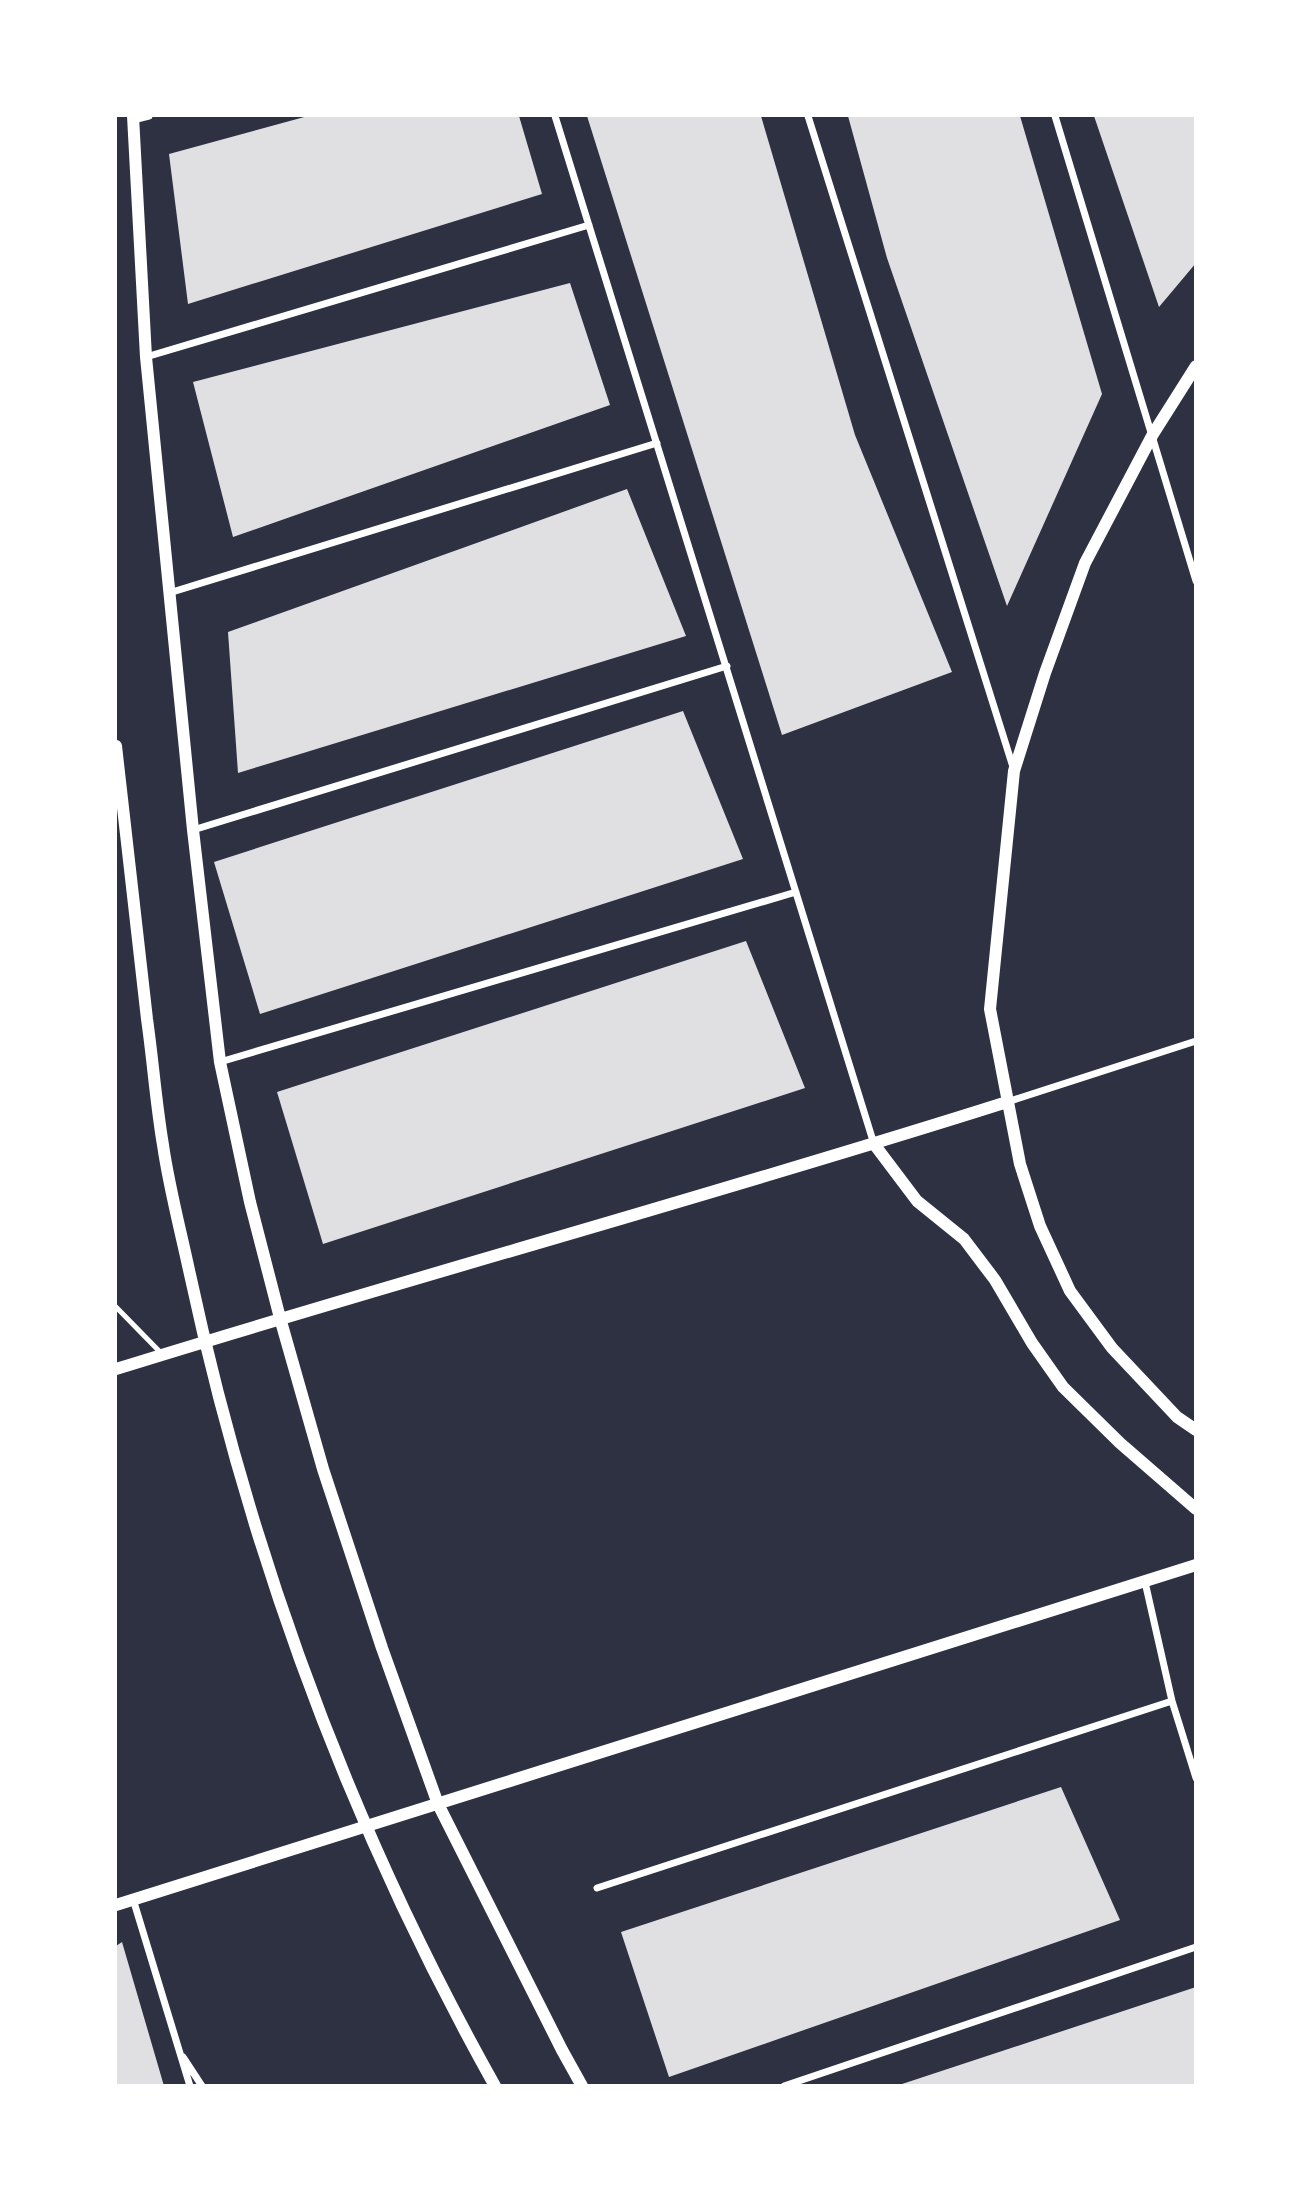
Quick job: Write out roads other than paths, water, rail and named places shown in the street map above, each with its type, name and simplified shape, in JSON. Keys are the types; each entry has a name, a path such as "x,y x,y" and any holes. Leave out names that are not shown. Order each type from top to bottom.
{"street":[{"path":"149,116 133,118 146,357 193,830 220,1062 250,1202 327,1481 382,1648 438,1804 555,2038 582,2085"},
{"path":"555,116 874,1144 917,1201 964,1238 995,1280 1032,1343 1063,1387 1120,1443 1195,1509"},
{"path":"808,116 1014,771"},
{"path":"1055,116 1153,434 1195,581"},
{"path":"146,357 589,225"},
{"path":"1195,366 1153,434 1085,563 1045,673 1014,771 990,1009 1020,1164 1040,1226 1070,1290 1112,1348 1177,1417 1195,1430"},
{"path":"169,593 657,443"},
{"path":"193,830 727,666"},
{"path":"116,746 163,1147 204,1341 253,1520 299,1658 366,1826 411,1927 495,2085"},
{"path":"220,1062 796,892"},
{"path":"116,1369 280,1318 874,1144 1195,1041"},
{"path":"116,1905 1195,1566"},
{"path":"1145,1581 1172,1701 1195,1778"},
{"path":"597,1888 1172,1701"},
{"path":"133,1899 190,2085"},
{"path":"784,2085 1195,1947"},
{"path":"178,2049 202,2085"}],"lane":[{"path":"116,1307 162,1354"}]}
